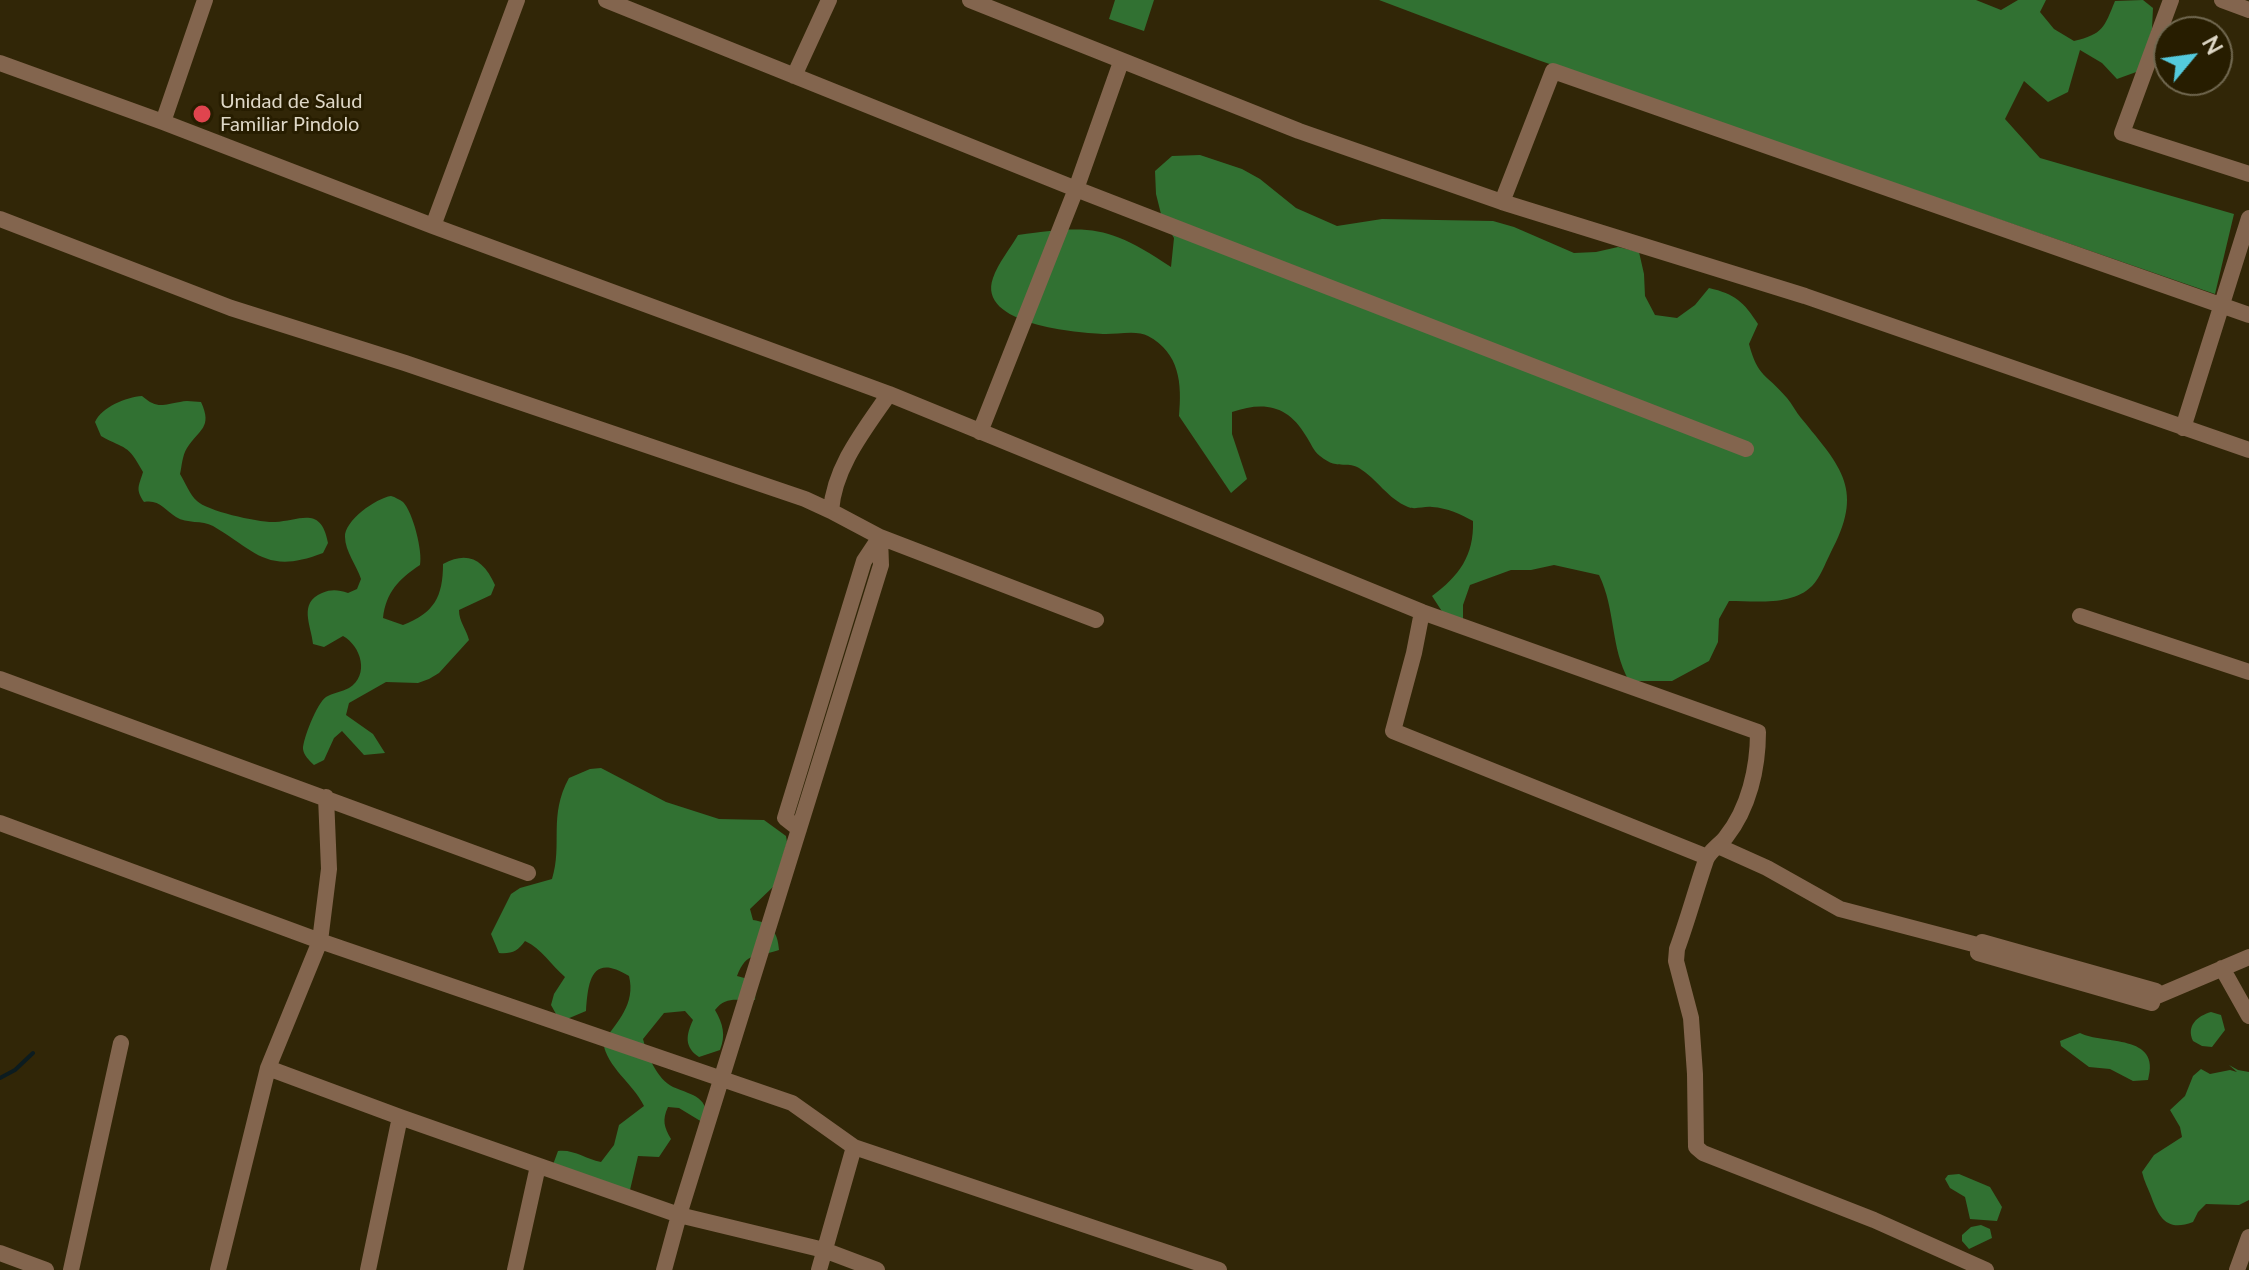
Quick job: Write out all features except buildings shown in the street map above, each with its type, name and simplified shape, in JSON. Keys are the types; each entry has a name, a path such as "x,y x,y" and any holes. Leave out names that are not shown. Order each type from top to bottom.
{"street":[{"path":"163,122 205,0"},
{"path":"433,226 517,0"},
{"path":"606,0 1076,189 1746,449"},
{"path":"794,76 829,0"},
{"path":"970,0 1299,131 1502,202 1805,296 2249,450"},
{"path":"2171,0 2122,133 2249,174"},
{"path":"2222,0 2249,10"},
{"path":"980,432 1076,189 1121,62"},
{"path":"0,63 889,394 1422,612 1758,732 1757,765 1744,806 1736,823 1712,852 1677,949 1676,961 1691,1018 1695,1141 1699,1151 1874,1220 1986,1270"},
{"path":"1502,202 1553,71 2249,315"},
{"path":"2183,428 2249,218"},
{"path":"0,219 231,308 405,363 805,499 880,537 1096,620"},
{"path":"831,511 843,465 889,394"},
{"path":"799,829 785,818 867,553 880,537"},
{"path":"664,1270 881,565 880,537"},
{"path":"1422,612 1393,731 1712,852 1767,868 1840,909 2154,997 2249,957"},
{"path":"2080,616 2249,672"},
{"path":"0,679 528,873"},
{"path":"218,1270 268,1068 320,941 329,869 326,797"},
{"path":"0,823 320,941 792,1103 854,1147 1219,1270"},
{"path":"2222,968 2249,1016"},
{"path":"71,1270 121,1043"},
{"path":"268,1068 679,1215 824,1250 877,1270"},
{"path":"368,1270 400,1117"},
{"path":"819,1270 854,1147"},
{"path":"515,1270 538,1166"},
{"path":"2237,1270 2249,1237"},
{"path":"0,1253 46,1270"}],"green space":[{"path":"1115,0 1154,0 1144,31 1109,19"},
{"path":"1379,0 1976,0 2001,10 2018,0 2046,0 2040,12 2054,29 2074,41 2097,32 2108,18 2115,1 2143,0 2153,8 2152,29 2139,71 2117,79 2102,63 2080,50 2068,92 2048,102 2024,81 2005,119 2040,158 2234,214 2215,294 1538,60"},
{"path":"1200,155 1242,169 1260,179 1296,208 1337,226 1382,219 1493,221 1574,253 1618,247 1639,252 1645,296 1655,315 1677,318 1695,305 1709,288 1738,300 1758,324 1749,344 1756,363 1828,451 1844,481 1846,513 1817,579 1804,592 1784,600 1729,601 1719,619 1718,642 1709,661 1672,681 1629,681 1619,655 1599,575 1554,565 1511,570 1470,585 1463,605 1463,626 1443,613 1432,596 1450,581 1468,555 1473,521 1443,509 1411,508 1388,494 1359,468 1326,460 1314,449 1299,426 1283,412 1255,407 1232,412 1232,434 1247,479 1231,493 1179,416 1177,370 1159,343 1139,333 1092,333 1033,323 1014,316 1000,306 992,294 995,272 1018,235 1064,230 1098,232 1131,243 1171,267 1174,238 1162,218 1155,171 1172,156"},
{"path":"142,396 160,405 201,402 205,423 185,451 180,474 197,501 222,512 258,521 315,519 325,531 328,543 323,553 288,562 274,561 213,526 180,519 158,504 144,502 139,490 143,472 138,463 125,448 101,436 95,422 115,404"},
{"path":"391,496 407,507 421,559 420,565 390,593 383,618 403,625 422,615 439,595 443,564 452,560 474,560 486,569 495,585 491,595 459,610 469,640 439,673 418,683 386,682 349,703 346,715 373,734 385,753 364,755 342,731 334,738 324,760 314,765 303,749 315,713 326,697 356,682 361,661 354,647 343,636 324,647 313,644 308,609 315,597 322,593 335,590 348,593 357,589 361,579 347,548 346,531 362,511"},
{"path":"601,768 666,802 719,819 764,820 786,836 787,842 774,886 750,909 753,920 772,929 779,950 749,958 737,976 748,979 756,987 755,1000 724,1002 715,1010 723,1030 720,1050 699,1057 694,1053 688,1040 693,1020 685,1011 664,1013 643,1039 650,1059 662,1078 703,1103 707,1125 679,1108 668,1107 665,1123 671,1139 659,1157 638,1156 630,1190 551,1170 558,1151 569,1151 601,1162 614,1145 619,1125 644,1106 615,1068 603,1042 628,1004 629,976 607,967 594,973 588,989 586,1011 567,1019 556,1014 551,1005 565,977 525,941 514,951 499,953 491,934 511,894 520,888 552,879 559,805 569,778"},
{"path":"2211,1012 2221,1015 2225,1030 2212,1047 2202,1046 2193,1041 2192,1026 2201,1016"},
{"path":"2080,1033 2139,1048 2147,1055 2150,1065 2148,1080 2133,1081 2110,1069 2089,1067 2061,1046 2060,1041"},
{"path":"2229,1065 2249,1072 2249,1200 2239,1205 2206,1204 2193,1222 2170,1224 2157,1211 2142,1172 2154,1155 2182,1137 2170,1110 2185,1096 2193,1076 2201,1069 2210,1074 2230,1070 2237,1072"},
{"path":"1959,1174 1990,1187 2002,1207 1997,1221 1970,1219 1965,1197 1950,1188 1945,1179 1948,1175"},
{"path":"1981,1225 1990,1229 1992,1238 1969,1249 1962,1241 1962,1235 1971,1227"}],"waterway":[{"path":"0,1078 15,1070 33,1053"}],"place":[{"name":"Unidad de Salud Familiar Pindolo","path":"202,114"}]}
